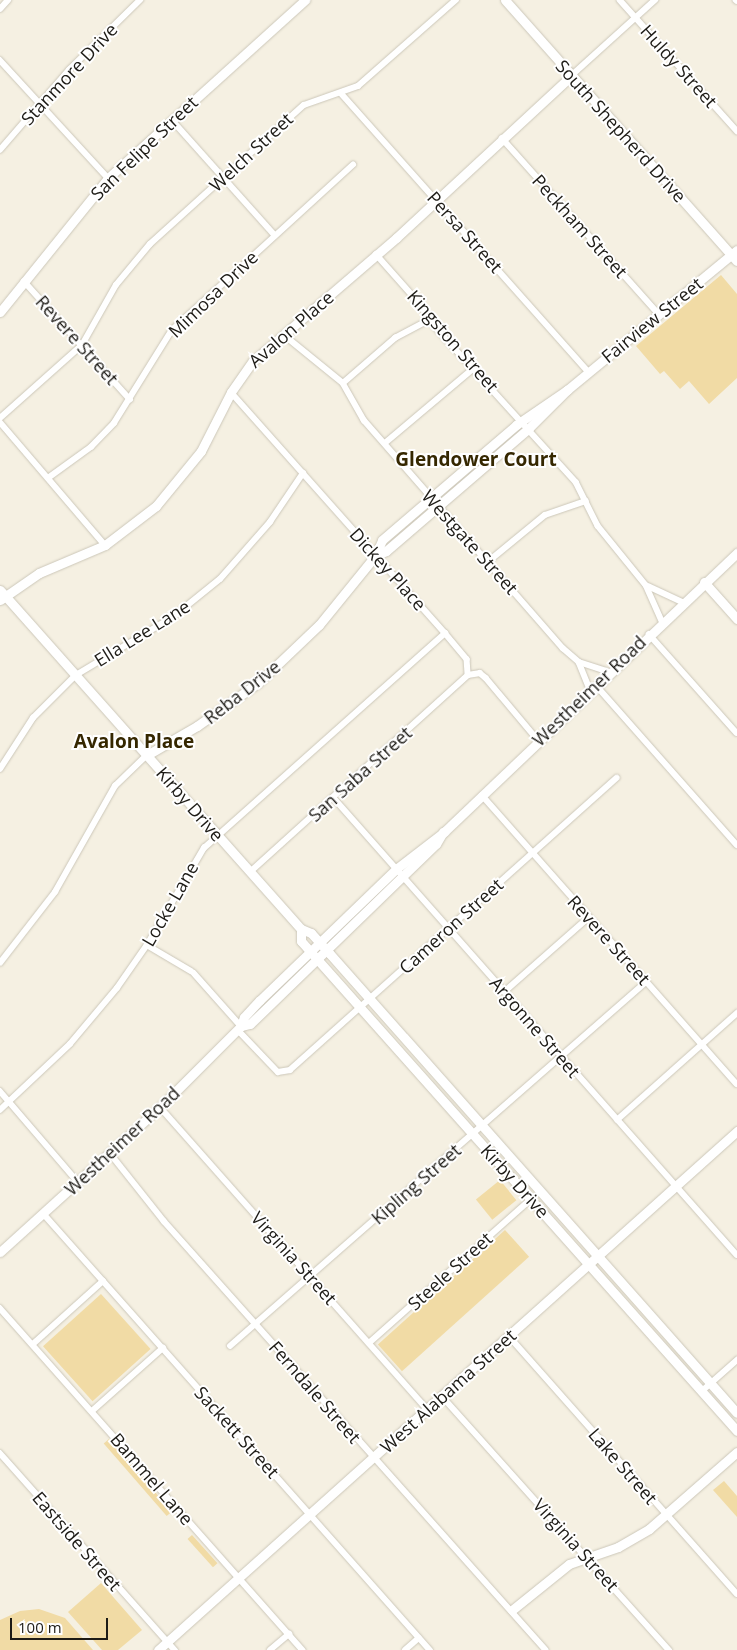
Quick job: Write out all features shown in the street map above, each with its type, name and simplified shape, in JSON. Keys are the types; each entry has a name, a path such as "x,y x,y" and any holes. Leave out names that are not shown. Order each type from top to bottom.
{"main road":[{"name":"San Felipe Street","path":"0,312 108,178 305,0"},
{"name":"South Shepherd Drive","path":"506,0 735,255"},
{"name":"Avalon Place","path":"2,595 40,573 105,545 136,523 179,480 201,451 231,392 253,361 376,254 435,198 572,75"},
{"name":"Fairview Street","path":"430,498 522,420 567,390 659,314 735,255"},
{"name":"Fairview Street","path":"437,506 529,428 567,390"},
{"name":"Reba Drive","path":"147,755 197,726 258,683 319,625 376,556 382,540 430,498"},
{"name":"Reba Drive","path":"376,556 386,551 437,506"},
{"name":"Westheimer Road","path":"0,1252 160,1107 239,1028 244,1018 310,951 396,869 444,832 662,621 737,553"},
{"path":"704,582 737,619"},
{"name":"Kirby Drive","path":"2,595 76,675 300,929 311,933 737,1413"},
{"name":"Westheimer Road","path":"239,1028 250,1024 436,844 444,832"},
{"name":"Kirby Drive","path":"300,929 301,941 737,1431"},
{"name":"West Alabama Street","path":"158,1650 737,1130"},
{"path":"531,1199 551,1204"},
{"path":"655,1338 664,1330"},
{"path":"512,1610 551,1576 586,1556 624,1544 666,1515 737,1452"}],"street":[{"path":"0,8 8,0"},
{"name":"Stanmore Drive","path":"0,150 40,103 140,0"},
{"name":"Welch Street","path":"0,418 82,345 106,301 132,264 224,178 304,105 327,94 342,93 358,86 456,0"},
{"name":"Huldy Street","path":"620,0 737,131"},
{"path":"572,75 655,0"},
{"path":"0,60 108,178"},
{"name":"Persa Street","path":"342,93 589,372"},
{"path":"172,120 275,235"},
{"name":"Peckham Street","path":"502,138 659,314"},
{"name":"Mimosa Drive","path":"48,478 101,438 130,399 172,330 353,165"},
{"name":"Kingston Street","path":"376,254 422,306 429,320 522,420 576,482 598,526 646,585"},
{"name":"Revere Street","path":"24,281 130,399"},
{"path":"343,382 395,338 429,320"},
{"name":"Westgate Street","path":"284,334 343,382 364,420 430,498 579,662 593,688 737,845"},
{"path":"385,443 474,368"},
{"name":"Dickey Place","path":"231,392 467,659 468,675"},
{"path":"0,422 105,545"},
{"name":"Ella Lee Lane","path":"0,769 33,718 76,675 173,617 220,579 259,536 303,473"},
{"path":"489,562 545,515 586,501"},
{"path":"646,585 682,602"},
{"path":"646,585 662,621"},
{"name":"Locke Lane","path":"0,1110 95,1015 147,945 198,855 217,835 445,633"},
{"path":"649,634 737,733"},
{"path":"579,662 610,672"},
{"path":"468,675 480,673 486,678 538,740"},
{"name":"San Saba Street","path":"250,872 468,675"},
{"name":"Reba Drive","path":"0,963 55,892 115,786 147,755"},
{"name":"Cameron Street","path":"239,1028 268,1064 284,1072 360,1007 617,778"},
{"name":"Revere Street","path":"482,795 737,1084"},
{"name":"Argonne Street","path":"334,798 737,1255"},
{"path":"504,992 589,917"},
{"path":"147,945 193,972 239,1028"},
{"name":"Kipling Street","path":"230,1346 646,982"},
{"path":"617,1120 737,1013"},
{"path":"0,1091 78,1182"},
{"name":"Virginia Street","path":"160,1107 427,1409"},
{"name":"Ferndale Street","path":"110,1153 164,1221 373,1458 512,1610 546,1650"},
{"name":"Steele Street","path":"369,1343 531,1199"},
{"name":"Sackett Street","path":"43,1213 430,1650"},
{"path":"33,1344 103,1281"},
{"name":"Bammel Lane","path":"0,1308 303,1650"},
{"name":"Lake Street","path":"508,1336 737,1594"},
{"path":"92,1411 162,1348"},
{"path":"702,1391 737,1360"},
{"name":"Virginia Street","path":"442,1396 669,1650"},
{"name":"Eastside Street","path":"0,1453 175,1650"},
{"path":"270,1650 289,1634"},
{"path":"405,1650 419,1638"}],"shaded area":[{"path":"721,275 737,294 737,378 709,404 689,381 680,389 664,371 660,374 636,346"},
{"path":"500,1180 516,1200 492,1220 476,1200"},
{"path":"505,1230 529,1257 402,1371 378,1344"},
{"path":"101,1294 151,1349 93,1401 43,1346"},
{"path":"109,1439 172,1511 167,1516 104,1444"},
{"path":"724,1481 737,1496 737,1517 713,1490"},
{"path":"192,1535 217,1563 213,1567 188,1539"},
{"path":"101,1583 142,1630 118,1650 102,1650 68,1612"},
{"path":"39,1609 65,1618 93,1650 0,1650 0,1620 20,1611"}],"district":[{"name":"Glendower Court","path":"476,460"},
{"name":"Avalon Place","path":"134,742"}]}
